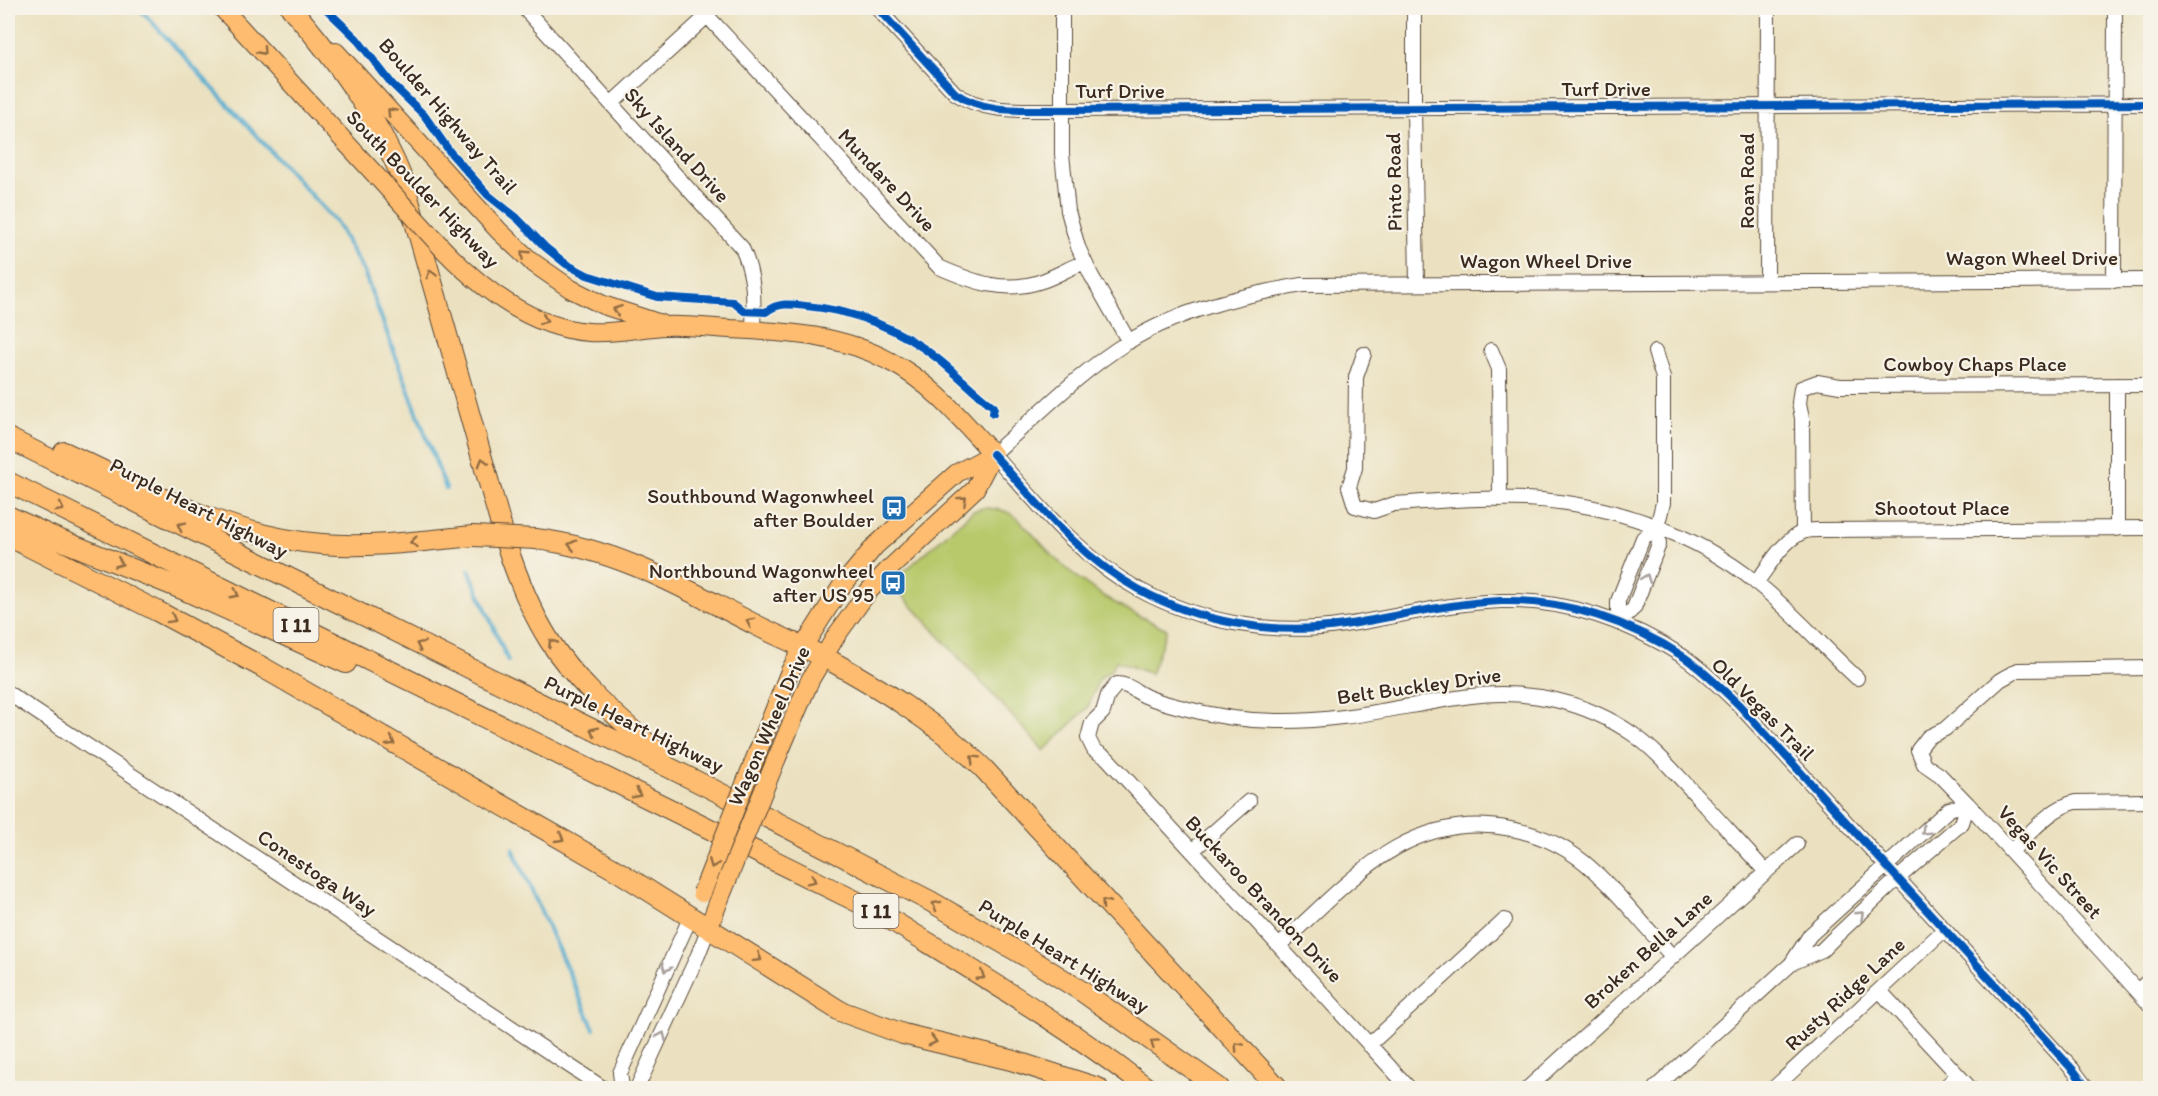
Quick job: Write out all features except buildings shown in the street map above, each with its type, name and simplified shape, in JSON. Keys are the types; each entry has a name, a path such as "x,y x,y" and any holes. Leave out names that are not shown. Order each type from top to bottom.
{"highway":[{"path":"292,8 356,91 392,152 404,183 506,543 526,598 549,640 588,689 617,718 684,776"},
{"path":"8,426 181,506 250,531 320,544 352,546 472,537 536,539 582,547 642,567 823,657 931,723 959,744 1278,1089"},
{"name":"Purple Heart Highway","path":"8,438 891,881 1029,958 1083,992 1219,1089"},
{"name":"I 11","path":"8,482 880,913 998,987 1120,1068 1147,1089"},
{"path":"8,516 53,537 182,589 272,631 585,768"},
{"path":"8,536 262,667 619,872 840,1011 903,1034 1011,1060 1098,1089"}],"main road":[{"name":"South Boulder Highway","path":"222,8 445,251 469,275 513,306 560,326 588,332 627,331 666,326 753,330 804,334 858,347 914,375 939,396 993,454"},
{"name":"South Boulder Highway","path":"292,8 499,231 532,262 571,289 603,305 666,326"},
{"name":"Wagon Wheel Drive","path":"691,916 790,671 841,587 875,546 957,473 993,454"},
{"name":"Wagon Wheel Drive","path":"709,927 776,760 810,680 823,657 867,593 922,537 975,489 993,454"}],"street":[{"name":"Sky Island Drive","path":"524,8 742,248 754,284 753,330"},
{"name":"Turf Drive","path":"877,8 955,93 969,102 990,108 1062,110 2151,104"},
{"path":"1062,8 1062,154 1068,210 1078,247 1129,342"},
{"name":"Pinto Road","path":"1414,8 1417,284"},
{"name":"Roan Road","path":"1767,282 1768,8"},
{"path":"2114,280 2115,8"},
{"path":"612,103 704,12"},
{"name":"Mundare Drive","path":"704,12 939,267 970,281 1015,288 1043,281 1085,262"},
{"name":"Wagon Wheel Drive","path":"993,454 1097,363 1129,342 1151,330 1201,310 1283,288 1327,284 2151,280"},
{"path":"1491,350 1499,369 1500,499"},
{"path":"1618,622 1634,608 1659,544 1657,527 1663,503 1663,378 1655,352"},
{"path":"1364,354 1356,377 1355,468 1349,487 1355,506 1374,511 1394,504 1500,499 1545,500 1590,507 1657,527 1697,545 1756,582 1792,613 1857,678"},
{"name":"Cowboy Chaps Place","path":"1803,532 1802,418 1799,403 1802,388 1817,382 1840,386 2151,385"},
{"path":"2117,385 2117,529"},
{"name":"Old Vegas Trail","path":"993,454 1073,542 1094,561 1139,590 1211,618 1241,625 1310,628 1342,625 1470,603 1535,602 1562,606 1618,622 1657,640 1686,658 1721,687 2074,1071 2087,1089"},
{"name":"Shootout Place","path":"1803,532 1827,529 2151,528"},
{"path":"1756,582 1781,550 1803,532"},
{"name":"Vegas Vic Street","path":"2151,668 2018,669 2000,680 1945,729 1928,737 1918,750 1924,764 1940,775 1968,804 2151,1005"},
{"name":"Belt Buckley Drive","path":"1088,738 1092,723 1103,712 1108,695 1117,684 1125,684 1146,696 1180,707 1245,720 1334,720 1440,701 1497,694 1553,699 1570,703 1600,716 1634,735 1654,751 1766,872"},
{"name":"Conestoga Way","path":"8,693 603,1089"},
{"name":"Buckaroo Brandon Drive","path":"1088,738 1094,750 1107,758 1409,1089"},
{"path":"1192,851 1249,801"},
{"path":"2011,851 2055,810 2066,804 2151,801"},
{"path":"1656,1089 1791,964 1810,935 1949,808 1968,804 1962,823 1897,879 1822,950 1791,964"},
{"path":"1279,946 1365,868 1393,848 1436,830 1479,825 1501,826 1534,835 1583,861 1616,893 1672,956"},
{"name":"Broken Bella Lane","path":"1528,1089 1797,844"},
{"path":"622,1089 620,1073 691,916"},
{"path":"1369,1045 1505,921"},
{"path":"637,1089 699,954 709,927"},
{"name":"Rusty Ridge Lane","path":"1774,1089 1944,930"},
{"path":"2138,991 2151,980"},
{"path":"1880,991 1970,1089"},
{"path":"1944,1089 1958,1075"}],"green space":[{"path":"983,508 999,509 1013,515 1055,558 1094,590 1122,607 1167,629 1151,674 1116,661 1111,670 1099,679 1088,707 1044,751 891,583 973,511"}],"waterway":[{"path":"139,8 336,222 364,272 446,489"},
{"path":"469,570 508,661"},
{"path":"513,849 594,1029"}],"cycle path":[{"name":"Boulder Highway Trail","path":"325,8 356,38 392,84 424,115 450,152 488,195 517,218 545,247 566,264 587,275 657,297 733,302 744,311 766,312 785,304 824,308 859,317 892,330 924,348 994,407 993,413"},
{"path":"877,8 955,93 980,105 1006,109 2150,104"},
{"path":"993,454 1060,528 1097,561 1138,589 1187,611 1238,624 1291,629 1344,625 1461,604 1525,601 1597,615 1664,644 1698,668 1739,705 2074,1071 2087,1088"}],"place":[{"name":"Southbound Wagonwheel after Boulder","path":"894,508"},
{"name":"Northbound Wagonwheel after US 95","path":"893,583"}]}
